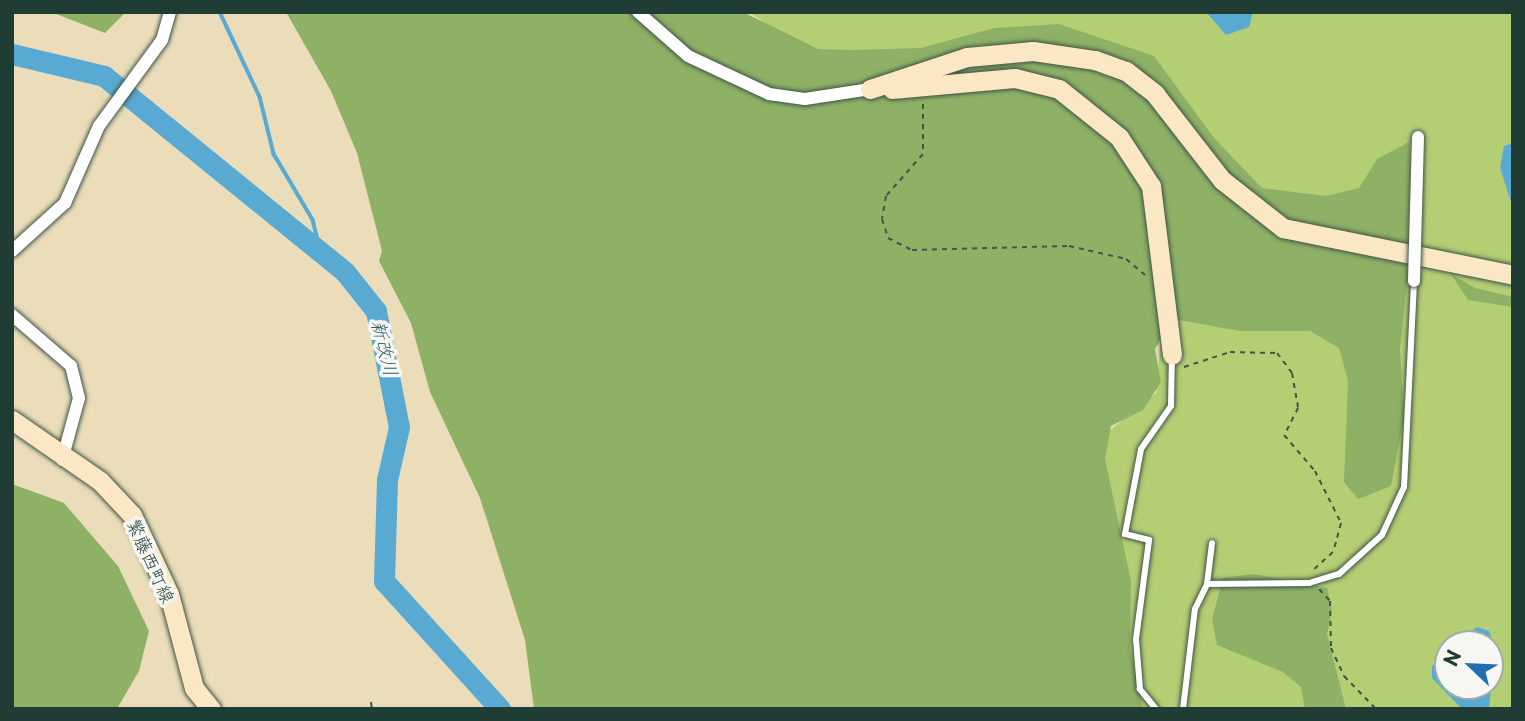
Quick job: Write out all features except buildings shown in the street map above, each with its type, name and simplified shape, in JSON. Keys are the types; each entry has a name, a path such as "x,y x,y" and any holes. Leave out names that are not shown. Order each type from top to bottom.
{"street":[{"path":"12,251 65,203 99,126 162,40 170,12"},
{"path":"638,12 688,56 769,94 805,99 870,89 921,89 1015,78 1059,89 1119,137 1151,186 1174,356"},
{"path":"870,89 967,57 1033,51 1095,60 1126,71 1155,93 1222,180 1283,228 1513,275"},
{"path":"1414,281 1418,137"},
{"path":"12,315 71,366 79,398 62,460"},
{"name":"繁藤西町線","path":"12,420 62,460 100,481 132,515 169,594 194,688 211,709"}],"lane":[{"path":"1207,584 1309,583 1339,574 1382,536 1404,487 1414,281"},
{"path":"1156,709 1140,689 1136,639 1149,540 1125,534 1141,449 1171,406 1174,356"},
{"path":"1184,709 1195,609 1207,584 1212,543"}],"path":[{"path":"921,89 927,129 923,154 886,196 882,219 888,238 912,250 1069,246 1126,259 1149,278"},
{"path":"1174,356 1180,368 1230,352 1277,352 1292,373 1298,408 1284,435 1315,471 1341,523 1333,552 1306,577"},
{"path":"1314,585 1330,601 1331,648 1344,676 1376,709"},
{"path":"371,702 372,709"}],"green space":[{"path":"51,12 126,12 105,33"},
{"path":"286,12 743,12 818,49 851,50 921,48 994,28 1059,24 1154,56 1214,138 1262,188 1326,196 1359,188 1377,159 1409,142 1413,228 1400,349 1404,418 1391,486 1358,499 1344,482 1348,381 1339,348 1310,331 1240,331 1173,319 1155,349 1161,382 1143,410 1111,426 1105,459 1131,581 1130,650 1143,709 534,709 525,640 480,498 430,392 411,323 379,261 382,251 357,153 331,91"},
{"path":"749,12 1513,12 1513,709 1132,709 1098,440 1156,393 1162,323 853,65 791,41"},
{"path":"1451,274 1475,288 1513,297 1513,307 1468,300"},
{"path":"12,484 64,503 118,566 149,631 139,671 117,709 12,709"},
{"path":"1253,574 1327,588 1332,610 1327,634 1346,709 1305,709 1301,687 1283,672 1217,645 1212,619 1223,578"}],"water":[{"path":"1206,12 1253,12 1249,27 1226,35"},
{"path":"1513,143 1513,208 1500,168 1504,146"},
{"path":"1453,700 1490,700 1489,709 1462,709"}],"waterway":[{"path":"220,12 260,97 274,154 313,220 321,252"},
{"name":"新改川","path":"12,54 104,76 345,272 376,311 399,427 387,480 384,581 500,709"}]}
